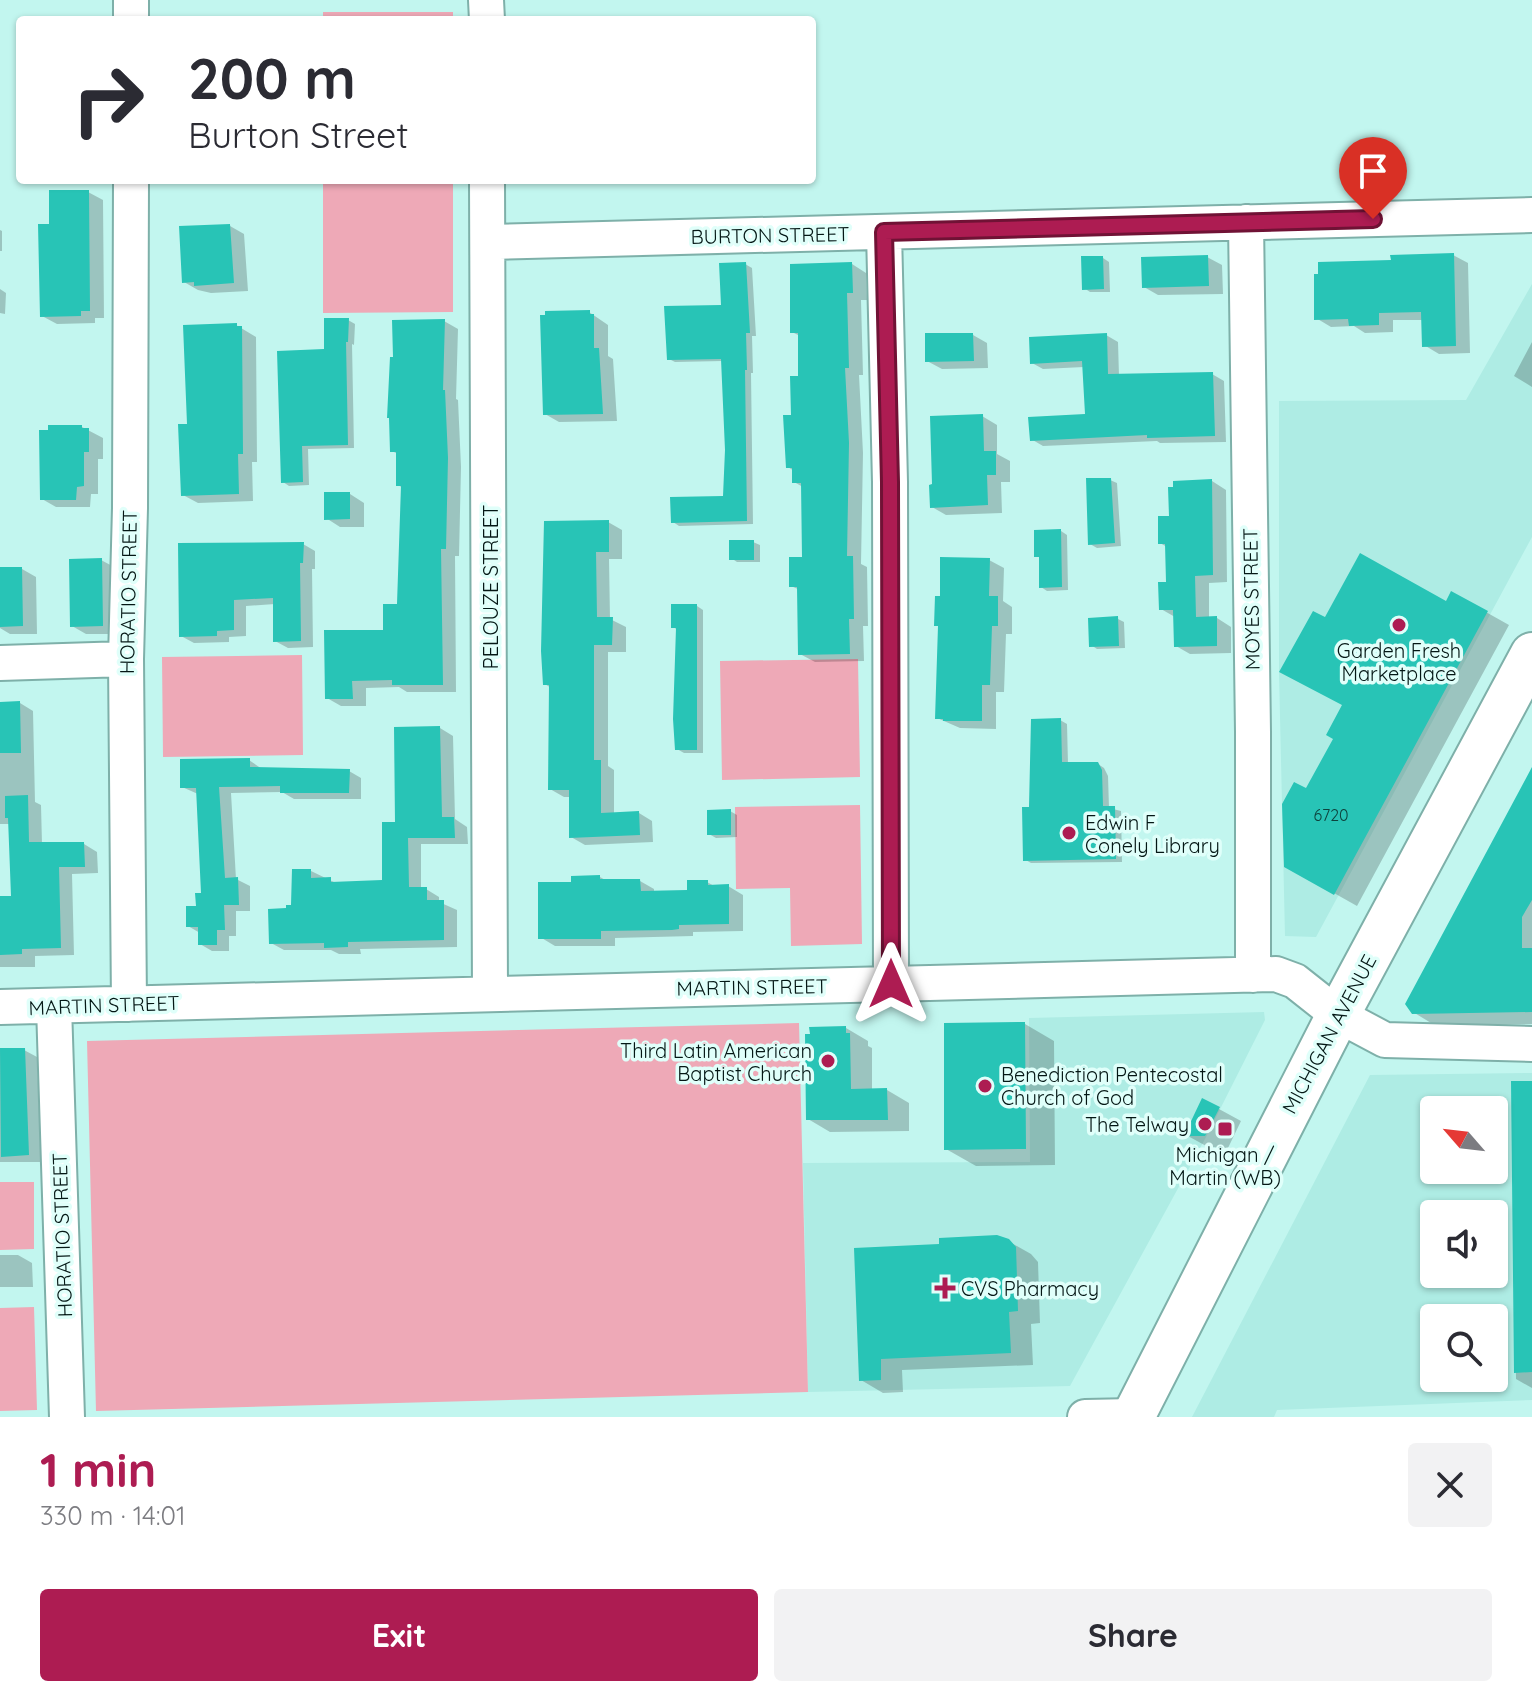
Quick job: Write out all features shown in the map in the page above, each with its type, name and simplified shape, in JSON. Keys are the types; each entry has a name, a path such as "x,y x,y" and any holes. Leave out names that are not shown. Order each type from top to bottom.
{"main road":[{"name":"MICHIGAN AVENUE","path":"1134,1416 1338,1015 1532,654"}],"street":[{"name":"HORATIO STREET","path":"129,1004 126,659 131,184"},
{"name":"PELOUZE STREET","path":"487,184 490,994"},
{"name":"BURTON STREET","path":"488,242 1532,215"},
{"name":"MOYES STREET","path":"1246,222 1253,975"},
{"path":"884,232 890,482 891,984"},
{"path":"0,663 126,659"},
{"name":"MARTIN STREET","path":"0,1007 1276,974 1295,981 1338,1015 1385,1040 1532,1044"},
{"name":"HORATIO STREET","path":"54,1006 67,1417"},
{"path":"1085,1417 1134,1416"}],"shaded area":[{"path":"323,12 453,12 453,16 323,16"},
{"path":"323,184 453,184 453,312 323,313"},
{"path":"1532,284 1532,537 1316,937 1285,936 1279,672 1279,401 1466,400"},
{"path":"302,655 303,755 163,757 162,657"},
{"path":"858,659 860,777 722,780 720,661"},
{"path":"860,805 862,944 791,946 790,888 736,889 735,807"},
{"path":"1264,1012 1265,1020 1205,1139 1070,1386 808,1392 803,1163 1030,1162 1029,1018"},
{"path":"799,1023 808,1392 96,1411 87,1041"},
{"path":"1532,1073 1532,1400 1277,1410 1274,1417 1192,1417 1370,1075"},
{"path":"0,1182 34,1182 34,1249 0,1250"},
{"path":"34,1307 37,1410 0,1411 0,1308"}],"building":[{"path":"49,190 89,190 90,311 81,311 81,316 40,317 38,224 49,224"},
{"path":"230,224 234,283 194,286 194,282 182,283 179,226"},
{"path":"1454,253 1456,346 1422,347 1421,312 1379,313 1379,325 1349,326 1348,319 1314,320 1314,274 1318,274 1318,262 1391,260 1390,255"},
{"path":"1208,255 1209,286 1142,288 1141,257"},
{"path":"1081,256 1103,256 1104,289 1082,290"},
{"path":"746,262 750,333 746,333 745,370 747,521 671,523 670,497 723,496 725,450 721,359 667,360 664,306 721,305 719,263"},
{"path":"852,262 853,293 847,293 849,368 845,368 849,443 847,556 853,556 854,619 849,619 850,654 798,655 797,587 789,587 789,557 802,557 801,483 792,483 792,468 786,468 783,415 791,415 790,376 798,376 798,333 790,333 790,264"},
{"path":"590,310 590,314 594,314 594,348 599,348 603,414 543,415 540,315 545,315 545,311"},
{"path":"324,318 349,318 346,342 348,445 302,446 303,482 281,483 277,351 324,349"},
{"path":"445,319 443,390 448,458 446,549 441,549 443,685 392,685 392,680 352,681 353,699 325,699 324,630 383,630 383,604 397,604 401,486 396,486 396,452 390,452 387,418 390,357 393,357 392,320"},
{"path":"237,323 237,326 242,326 243,454 238,454 239,494 181,496 178,424 187,424 183,325"},
{"path":"925,333 973,333 974,361 925,362"},
{"path":"1107,333 1108,374 1213,372 1215,436 1147,438 1147,435 1030,441 1028,417 1085,414 1082,361 1030,364 1029,337"},
{"path":"983,414 984,451 996,451 996,475 987,475 988,505 930,508 930,416"},
{"path":"48,425 82,425 82,428 89,428 89,452 84,452 84,486 77,487 76,500 40,500 39,430 48,430"},
{"path":"1086,478 1111,478 1115,543 1088,545"},
{"path":"1212,479 1213,575 1195,576 1196,617 1217,616 1217,646 1174,647 1173,610 1159,610 1158,582 1166,582 1165,544 1158,544 1158,516 1169,516 1168,487 1173,487 1173,481"},
{"path":"324,492 350,492 350,519 324,520"},
{"path":"609,520 609,552 596,552 597,617 613,617 612,645 594,645 594,760 601,760 601,813 639,811 640,835 569,838 569,790 548,790 549,685 543,685 541,651 544,521"},
{"path":"1061,529 1062,587 1039,588 1039,557 1034,557 1034,530"},
{"path":"729,540 754,540 754,560 729,560"},
{"path":"304,542 303,563 300,563 301,641 273,642 273,598 234,600 234,630 217,631 217,636 179,637 178,543"},
{"path":"1360,553 1446,601 1451,591 1488,611 1334,895 1284,867 1282,804 1294,782 1306,788 1333,739 1326,735 1342,705 1279,672 1313,611 1325,617"},
{"path":"940,557 990,558 989,596 998,596 998,626 992,626 990,685 982,685 982,721 935,719 938,626 934,626 935,596 940,596"},
{"path":"102,558 103,626 70,627 69,559"},
{"path":"0,567 22,567 23,626 0,627"},
{"path":"671,604 697,604 697,750 675,750 676,628 671,628"},
{"path":"1118,616 1119,646 1089,647 1088,618"},
{"path":"20,701 21,753 0,753 0,702"},
{"name":"Edwin F Conely Library","path":"1061,718 1062,762 1098,762 1102,770 1103,806 1115,806 1116,859 1023,861 1022,807 1029,807 1031,719"},
{"path":"440,726 442,817 454,817 455,838 408,838 409,887 427,887 427,900 444,900 444,940 348,942 348,947 324,948 324,943 269,944 268,909 291,905 292,869 311,869 311,878 331,877 331,882 382,880 382,822 395,822 394,727"},
{"path":"250,758 250,767 350,769 349,793 280,793 280,786 219,787 225,878 238,877 239,905 224,905 225,930 217,930 217,945 198,945 198,927 186,927 186,906 196,906 195,893 201,893 196,788 180,788 180,759"},
{"path":"1532,767 1532,900 1522,917 1522,948 1532,948 1532,1012 1412,1014 1405,1004"},
{"path":"28,795 29,842 84,842 85,867 59,867 61,948 22,949 22,954 0,955 0,896 11,896 5,796"},
{"path":"731,809 731,835 707,835 707,810"},
{"path":"600,875 600,879 640,879 641,891 687,890 687,880 708,880 708,885 729,884 729,924 679,925 679,929 672,930 601,931 601,939 538,939 538,882 571,882 571,876"},
{"name":"Benediction Pentecostal Church of God","path":"1025,1022 1026,1149 944,1150 944,1023"},
{"name":"Third Latin American Baptist Church","path":"846,1026 846,1033 850,1033 851,1089 887,1088 888,1120 806,1120 805,1034 810,1034 809,1027"},
{"path":"0,1048 25,1048 29,1155 1,1157"},
{"path":"1511,1081 1532,1081 1532,1372 1514,1373"},
{"path":"1202,1098 1220,1107 1205,1136 1184,1136"},
{"path":"997,1235 1009,1239 1016,1247 1018,1311 1009,1312 1011,1353 881,1359 881,1380 859,1381 854,1248 939,1244 939,1238"}],"place":[{"name":"Garden Fresh Marketplace","path":"1399,625"},
{"name":"Edwin F Conely Library","path":"1069,833"},
{"name":"Third Latin American Baptist Church","path":"828,1061"},
{"name":"Benediction Pentecostal Church of God","path":"985,1086"},
{"name":"The Telway","path":"1205,1124"},
{"name":"Michigan / Martin (WB)","path":"1225,1129"},
{"name":"CVS Pharmacy","path":"945,1288"}],"route":[{"path":"891,984 890,482 884,232 1373,219"}]}
